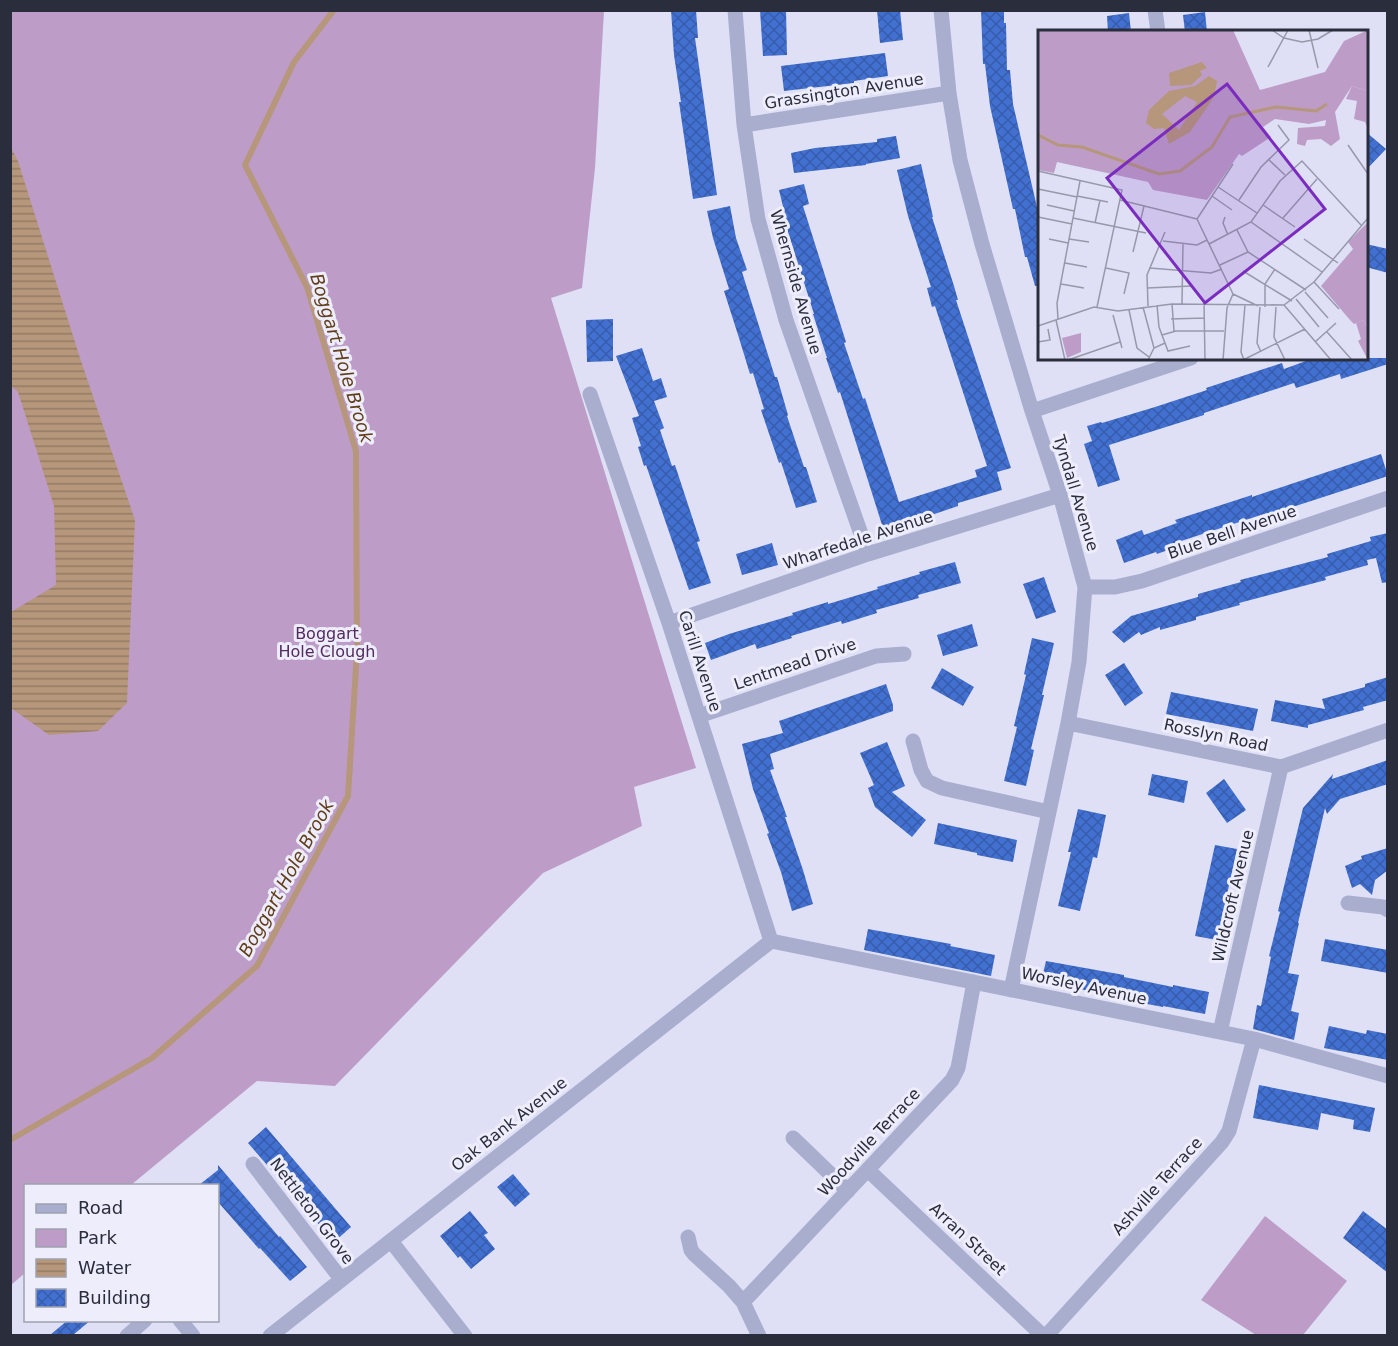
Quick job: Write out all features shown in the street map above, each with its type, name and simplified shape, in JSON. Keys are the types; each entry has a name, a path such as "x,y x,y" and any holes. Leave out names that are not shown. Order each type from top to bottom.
{"street":[{"name":"Whernside Avenue","path":"735,10 744,125 758,219 786,320 868,554"},
{"name":"Tyndall Avenue","path":"940,10 949,93 963,171 982,244 1032,411 1060,495 1085,587 1079,662 1068,723 1011,990"},
{"path":"1155,10 1158,30"},
{"name":"Grassington Avenue","path":"744,125 949,93"},
{"path":"1032,411 1185,360"},
{"name":"Carill Avenue","path":"590,394 669,623 771,941"},
{"name":"Wharfedale Avenue","path":"669,623 868,554 1060,495"},
{"name":"Blue Bell Avenue","path":"1085,587 1115,587 1142,581 1388,498"},
{"name":"Lentmead Drive","path":"699,716 876,656 904,654"},
{"name":"Rosslyn Road","path":"1068,723 1281,767 1388,730"},
{"path":"914,741 921,770 927,781 942,788 1049,812"},
{"name":"Wildcroft Avenue","path":"1220,1032 1281,767"},
{"path":"1348,903 1386,906"},
{"name":"Worsley Avenue","path":"771,941 1254,1039 1388,1076"},
{"name":"Oak Bank Avenue","path":"270,1335 771,941"},
{"name":"Woodville Terrace","path":"743,1302 952,1080 958,1068 974,982"},
{"name":"Ashville Terrace","path":"1044,1335 1225,1137 1229,1131 1254,1039"},
{"path":"793,1138 848,1191"},
{"name":"Nettleton Grove","path":"253,1164 341,1279"},
{"name":"Arran Street","path":"868,1170 1044,1335"},
{"path":"688,1237 694,1254 743,1302 759,1335"},
{"path":"391,1241 465,1335"},
{"path":"127,1335 143,1322"},
{"path":"182,1322 193,1335"}],"green space":[{"name":"Boggart Hole Clough","path":"11,11 604,11 595,168 582,288 551,298 696,768 634,787 642,826 543,873 335,1086 257,1081 132,1184 24,1184 24,1274 11,1285"},
{"path":"1265,1216 1347,1281 1303,1335 1256,1335 1201,1300"}],"water":[{"path":"11,148 18,161 80,358 135,520 127,703 98,731 49,735 11,708 11,612 56,585 54,506 18,392 11,386"}],"building":[{"path":"671,10 696,10 698,38 695,38 717,195 693,199 679,102 681,102 674,55"},
{"path":"760,10 786,10 787,55 763,56"},
{"path":"877,10 900,10 903,40 880,43"},
{"path":"981,10 1004,10 1007,70 1010,70 1013,104 1038,211 1038,286 1035,286 1027,257 1025,257 1015,209 1013,209 990,106 985,64 983,64"},
{"path":"1205,12 1207,30 1185,30 1183,15"},
{"path":"1129,13 1131,30 1108,30 1107,16"},
{"path":"885,53 888,76 854,81 854,83 784,91 781,66"},
{"path":"1368,134 1386,149 1368,168"},
{"path":"896,136 900,158 866,165 794,173 791,153 815,148 877,142 877,139"},
{"path":"921,164 932,217 958,300 956,300 1011,468 997,472 1002,490 958,503 958,506 914,521 913,518 883,528 840,392 838,393 826,358 784,219 786,219 779,190 804,184 809,204 803,206 846,342 844,343 863,399 865,398 899,502 977,477 975,470 987,466 935,306 932,307 927,288 931,287 908,216 897,170"},
{"path":"730,206 736,238 747,270 742,272 775,377 777,377 787,416 817,502 796,508 761,410 764,409 753,373 750,374 724,291 729,289 707,211"},
{"path":"1368,244 1388,249 1388,273 1368,268"},
{"path":"613,319 613,361 587,362 586,320"},
{"path":"642,348 653,381 661,378 667,397 654,401 664,428 660,430 672,466 675,465 711,583 689,590 638,447 641,446 632,418 639,416 616,356"},
{"path":"1388,358 1388,364 1341,379 1340,374 1296,388 1294,383 1109,445 1120,480 1098,487 1084,444 1092,441 1087,426 1155,407 1282,363 1284,369 1309,360"},
{"path":"1381,454 1388,476 1175,543 1176,547 1124,563 1116,540 1142,530 1144,535 1177,523 1175,520"},
{"path":"1388,533 1388,582 1382,583 1376,558 1367,560 1368,565 1325,577 1326,580 1239,603 1240,605 1196,617 1196,620 1160,630 1160,627 1141,635 1139,632 1124,643 1112,632 1131,616 1198,597 1198,594 1241,582 1240,580 1328,557 1327,554 1371,541 1370,537"},
{"path":"772,543 778,565 742,575 736,554"},
{"path":"955,562 961,583 918,595 919,598 876,610 877,613 842,624 841,621 757,649 755,644 711,660 705,643 793,615 792,613 878,589 877,587 920,574 919,572"},
{"path":"1044,577 1056,612 1036,619 1023,584"},
{"path":"972,624 978,646 943,656 937,635"},
{"path":"1032,638 1054,643 1031,749 1034,750 1026,786 1004,781 1017,727 1014,726"},
{"path":"1124,663 1143,693 1125,706 1105,675"},
{"path":"942,668 974,687 963,706 931,688"},
{"path":"1388,677 1388,700 1363,707 1364,710 1308,725 1308,728 1271,721 1275,700 1325,709 1322,699 1365,687 1365,684"},
{"path":"886,684 893,711 770,754 774,769 770,770 787,817 785,817 813,904 792,911 767,834 769,833 753,789 742,744 783,733 779,721"},
{"path":"1171,692 1258,709 1253,731 1166,714"},
{"path":"887,742 905,786 892,792 926,820 912,837 875,807 868,788 874,785 860,753"},
{"path":"1388,760 1388,784 1340,799 1327,814 1325,808 1288,973 1299,975 1291,1011 1299,1013 1294,1040 1253,1029 1257,1005 1261,1006 1271,957 1269,956 1280,912 1278,911 1303,808 1333,774 1332,779"},
{"path":"1152,774 1188,781 1184,803 1148,795"},
{"path":"1224,779 1246,810 1227,823 1206,793"},
{"path":"1078,809 1106,815 1097,858 1093,857 1080,911 1058,906 1071,852 1068,852"},
{"path":"938,823 1017,840 1013,862 934,844"},
{"path":"1215,845 1237,849 1217,940 1195,936"},
{"path":"1388,848 1388,870 1375,880 1372,895 1360,884 1352,888 1345,866 1362,859 1361,856"},
{"path":"868,929 951,944 950,946 995,955 991,976 864,950"},
{"path":"1325,939 1388,950 1388,973 1321,961"},
{"path":"1046,961 1124,975 1124,977 1173,987 1173,985 1209,992 1205,1014 1041,982"},
{"path":"1329,1026 1366,1034 1367,1030 1388,1034 1388,1060 1324,1048"},
{"path":"1259,1085 1375,1108 1370,1132 1353,1129 1354,1120 1321,1113 1318,1130 1253,1118"},
{"path":"266,1127 351,1227 334,1242 248,1143"},
{"path":"218,1165 307,1267 290,1281 219,1203 219,1184 200,1184 218,1170"},
{"path":"513,1174 530,1194 515,1207 497,1187"},
{"path":"470,1211 488,1233 484,1235 495,1249 471,1269 460,1256 458,1258 440,1236"},
{"path":"1363,1211 1388,1230 1388,1273 1343,1238"},
{"path":"66,1322 89,1322 73,1335 50,1335"}],"waterway":[{"name":"Boggart Hole Brook","path":"10,1140 152,1058 257,966 348,796 357,651 356,451 307,287 245,165 294,62 334,10"}]}
